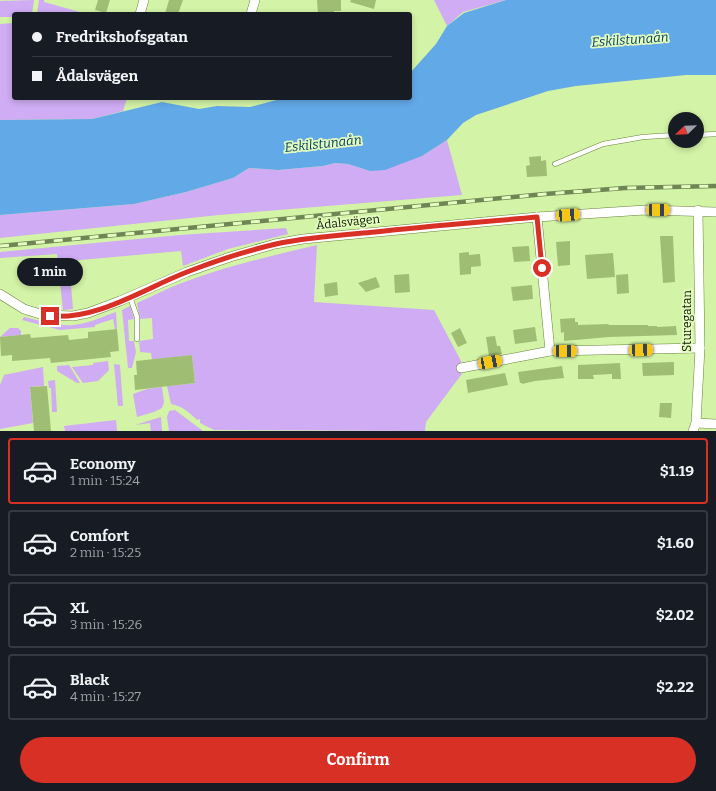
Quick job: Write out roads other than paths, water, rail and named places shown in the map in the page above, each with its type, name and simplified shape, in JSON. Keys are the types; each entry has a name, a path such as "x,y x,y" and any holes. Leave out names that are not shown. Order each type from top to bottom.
{"street":[{"path":"141,12 144,0"},
{"path":"252,12 255,0"},
{"name":"Ådalsvägen","path":"0,294 24,309 43,315 73,316 88,313 130,297 186,272 230,257 275,244 303,239 537,217 645,210 698,210 716,212"},
{"name":"Sturegatan","path":"694,427 700,348 698,210"},
{"path":"537,217 550,351"},
{"path":"461,368 550,351 700,348"},
{"path":"694,427 716,424"}],"lane":[{"path":"704,135 716,134"},
{"path":"555,164 603,144 668,135"},
{"path":"130,297 137,317 137,339"}],"water":[{"name":"Eskilstunaån","path":"506,0 716,0 716,75 686,75 576,86 548,91 476,115 463,123 447,140 422,156 385,170 370,171 348,164 335,163 323,166 278,170 249,168 233,178 186,192 134,204 0,215 0,120 92,119 162,102 199,109 217,106 250,107 276,100 412,100 412,71 436,44 447,26 464,13"}],"railway":[{"path":"0,246 545,194 625,188 716,186"}]}
